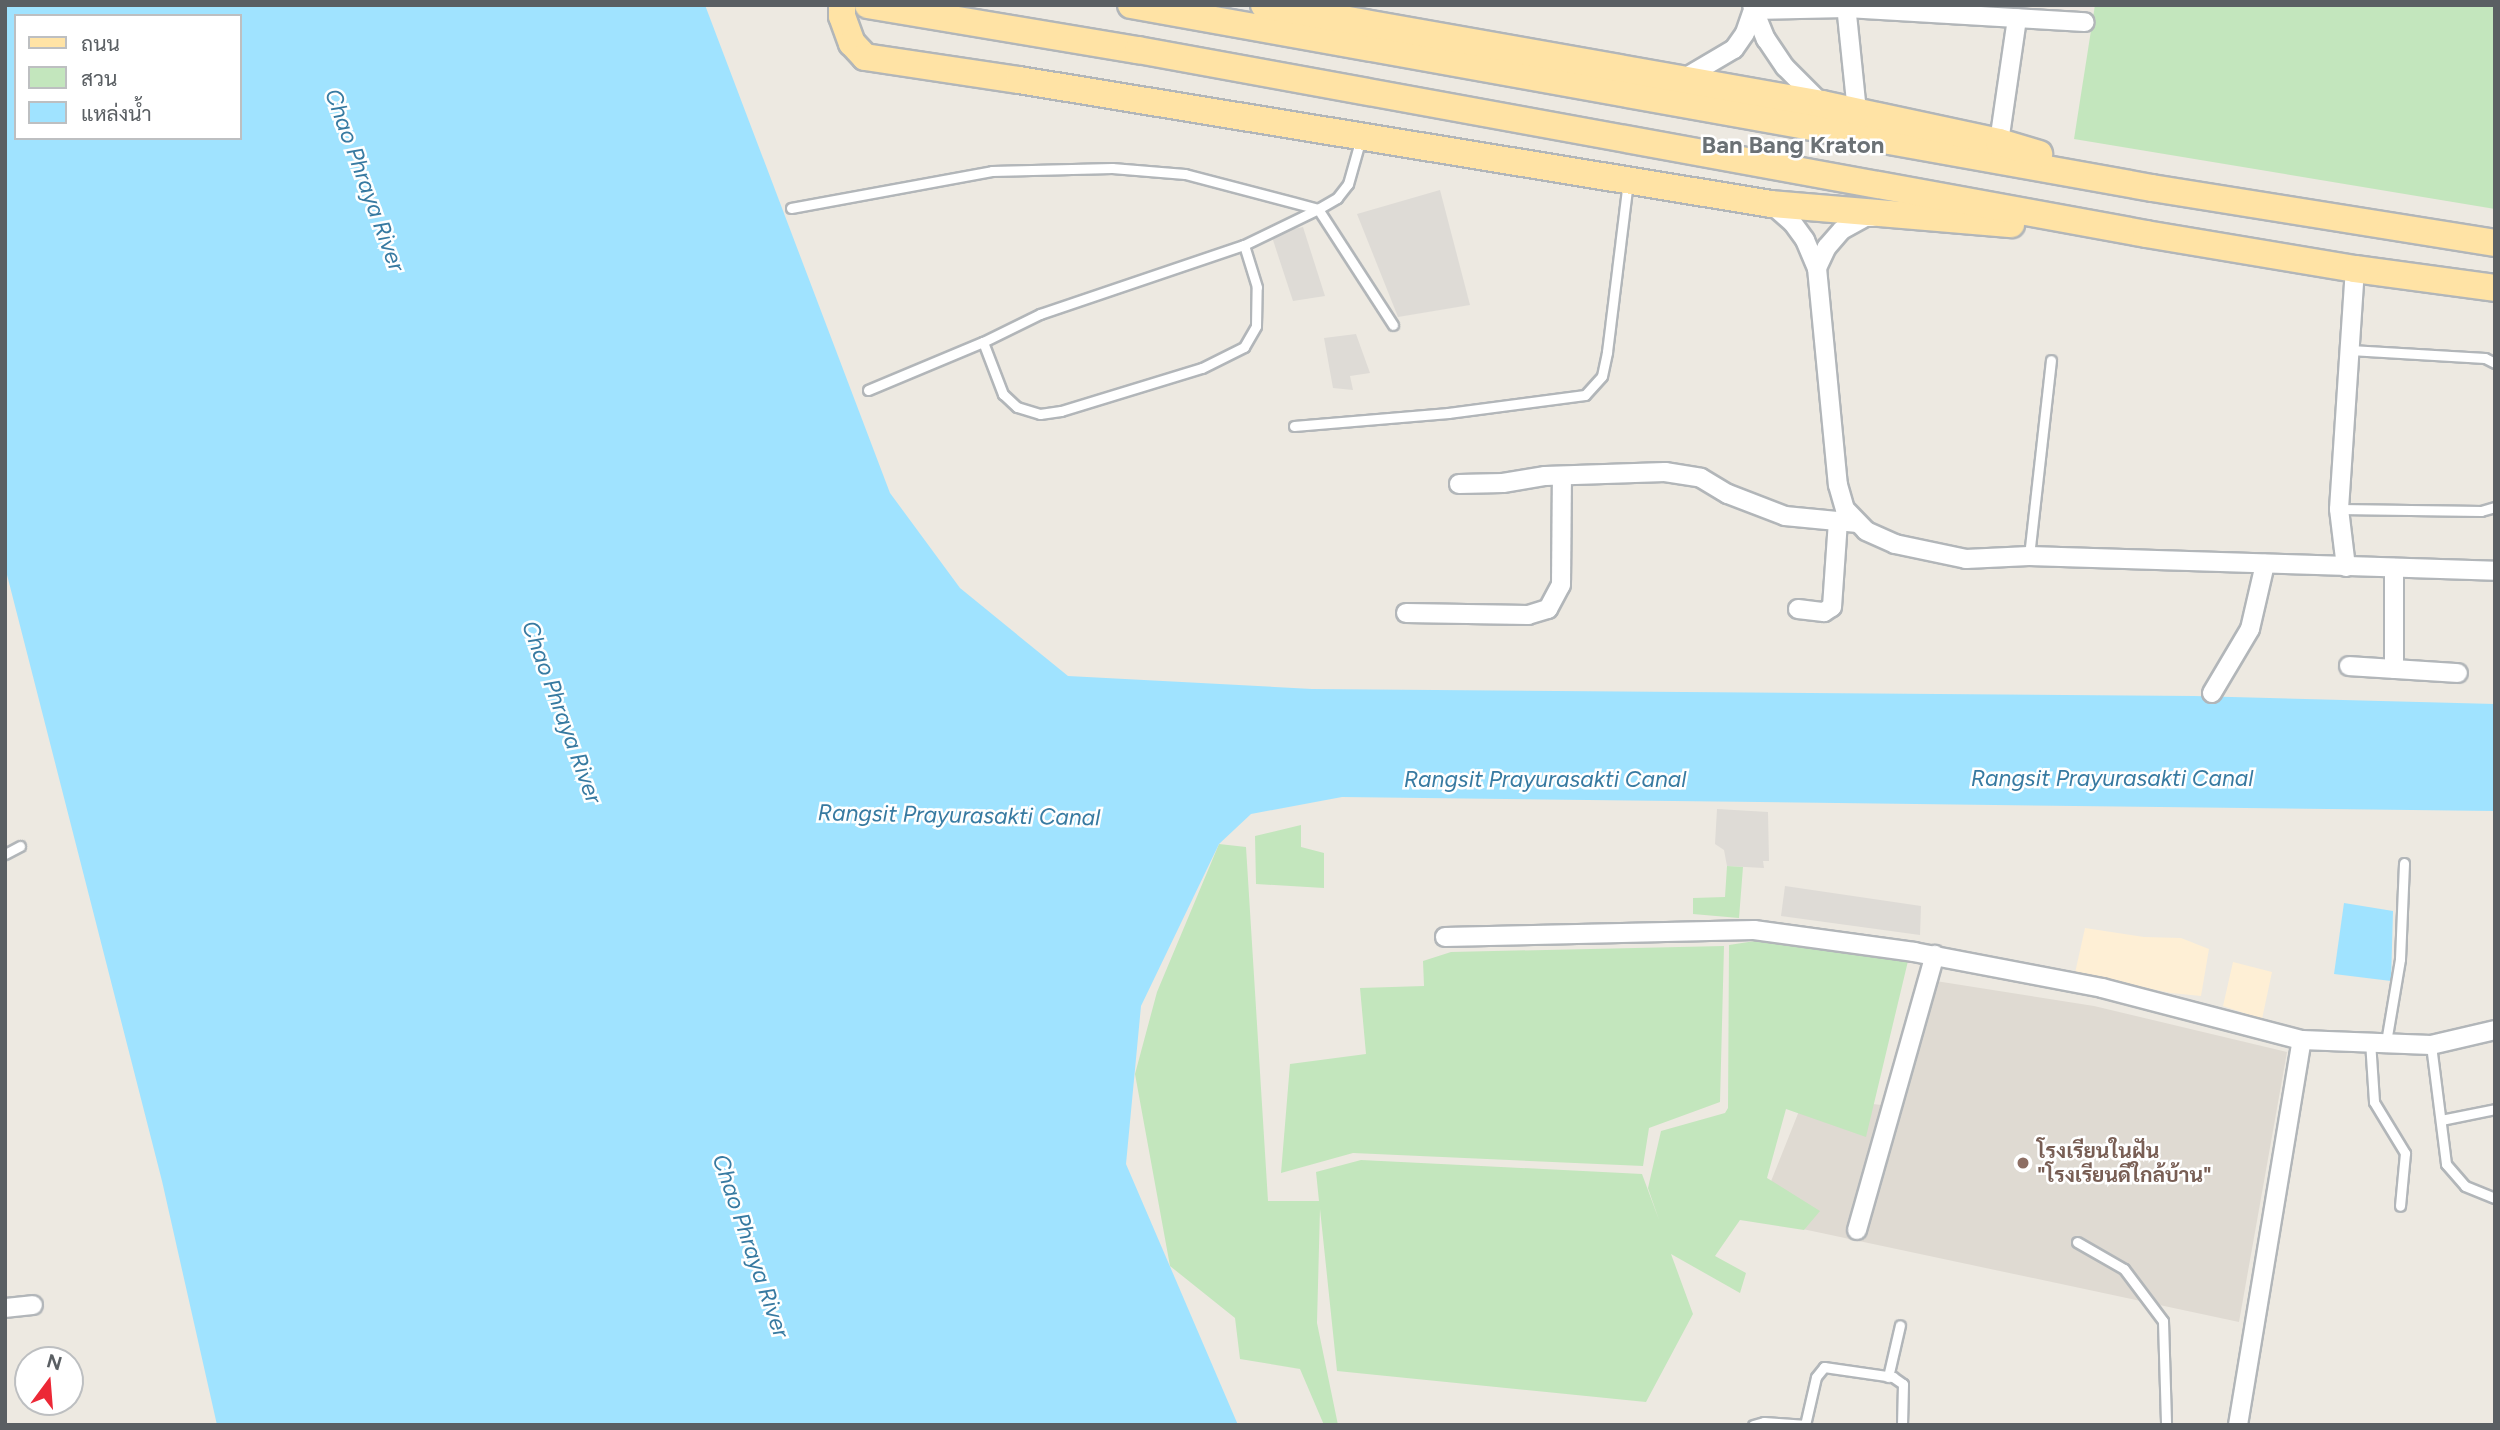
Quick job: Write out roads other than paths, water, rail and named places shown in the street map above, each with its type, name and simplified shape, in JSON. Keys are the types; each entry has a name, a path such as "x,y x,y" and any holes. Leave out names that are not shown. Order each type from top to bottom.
{"main road":[{"path":"842,5 842,16 852,43 865,57 1770,204 2146,234"},
{"path":"868,5 1138,50 2146,234 2355,269 2495,288"},
{"path":"1264,5 1822,104 1999,142 2152,188"},
{"path":"1140,7 2152,188 2495,243"}],"street":[{"path":"1752,8 1847,6 2085,22"},
{"path":"1847,6 1857,112"},
{"path":"1683,79 1734,49 1745,33 1752,8"},
{"path":"1752,8 1766,39 1785,67 1822,104"},
{"path":"1999,142 2017,18"},
{"path":"1770,204 1792,222 1805,240 1817,268 1838,485 1845,509 1866,531 1895,544 1966,559 2029,556 2495,571"},
{"path":"1817,268 1827,247 1842,230 1865,217 1900,216"},
{"path":"2346,567 2339,509 2355,269"},
{"path":"1459,484 1563,477 1677,474 1701,478 1728,494 1785,516 1858,523"},
{"path":"1406,613 1528,615 1548,610 1561,585 1563,477"},
{"path":"1798,609 1824,612 1832,607 1838,522"},
{"path":"2212,693 2250,629 2265,564"},
{"path":"2394,568 2395,669"},
{"path":"2349,666 2458,673"},
{"path":"1445,937 1754,930 1935,956 2102,988 2302,1040 2431,1045 2495,1030"},
{"path":"1857,1230 1935,956"},
{"path":"2238,1425 2302,1040"},
{"path":"5,1308 33,1306"}],"lane":[{"path":"868,390 1072,302 1244,245 1318,209 1337,198 1348,184 1362,136"},
{"path":"792,208 992,171 1112,168 1185,174 1318,209 1394,326"},
{"path":"1294,426 1448,413 1585,395 1602,376 1607,352 1628,180"},
{"path":"983,342 1003,394 1017,407 1040,414 1061,411 1202,368 1244,347 1256,326 1257,287 1244,245"},
{"path":"2350,349 2485,358 2495,363"},
{"path":"2029,556 2051,360"},
{"path":"2339,509 2481,512 2495,507"},
{"path":"5,854 20,846"},
{"path":"2400,1206 2405,1153 2374,1102 2378,1041 2400,959 2404,863"},
{"path":"2431,1045 2446,1164 2465,1186 2495,1198"},
{"path":"2441,1120 2495,1109"},
{"path":"2077,1242 2124,1269 2147,1294 2163,1321 2166,1425"},
{"path":"1888,1377 1900,1325"},
{"path":"1754,1425 1764,1422 1804,1425 1816,1377 1824,1367 1888,1377 1903,1384 1905,1390 1902,1425"}],"water":[{"path":"5,5 705,5 890,493 960,588 1068,676 1312,689 2194,696 2495,704 2495,811 1342,797 1251,814 1219,844 1141,1006 1126,1164 1238,1425 217,1425 162,1181 5,567"},
{"path":"2344,903 2393,911 2391,981 2334,974"}],"place":[{"name":"โรงเรียนในฝัน \"โรงเรียนดีใกล้บ้าน\"","path":"2023,1163"}],"district":[{"name":"Ban Bang Kraton","path":"1793,145"}],"water label":[{"name":"Chao Phraya River","path":"365,180"},
{"name":"Chao Phraya River","path":"562,712"},
{"name":"Rangsit Prayurasakti Canal","path":"2112,778"},
{"name":"Rangsit Prayurasakti Canal","path":"1545,779"},
{"name":"Rangsit Prayurasakti Canal","path":"959,815"},
{"name":"Chao Phraya River","path":"751,1246"}]}
